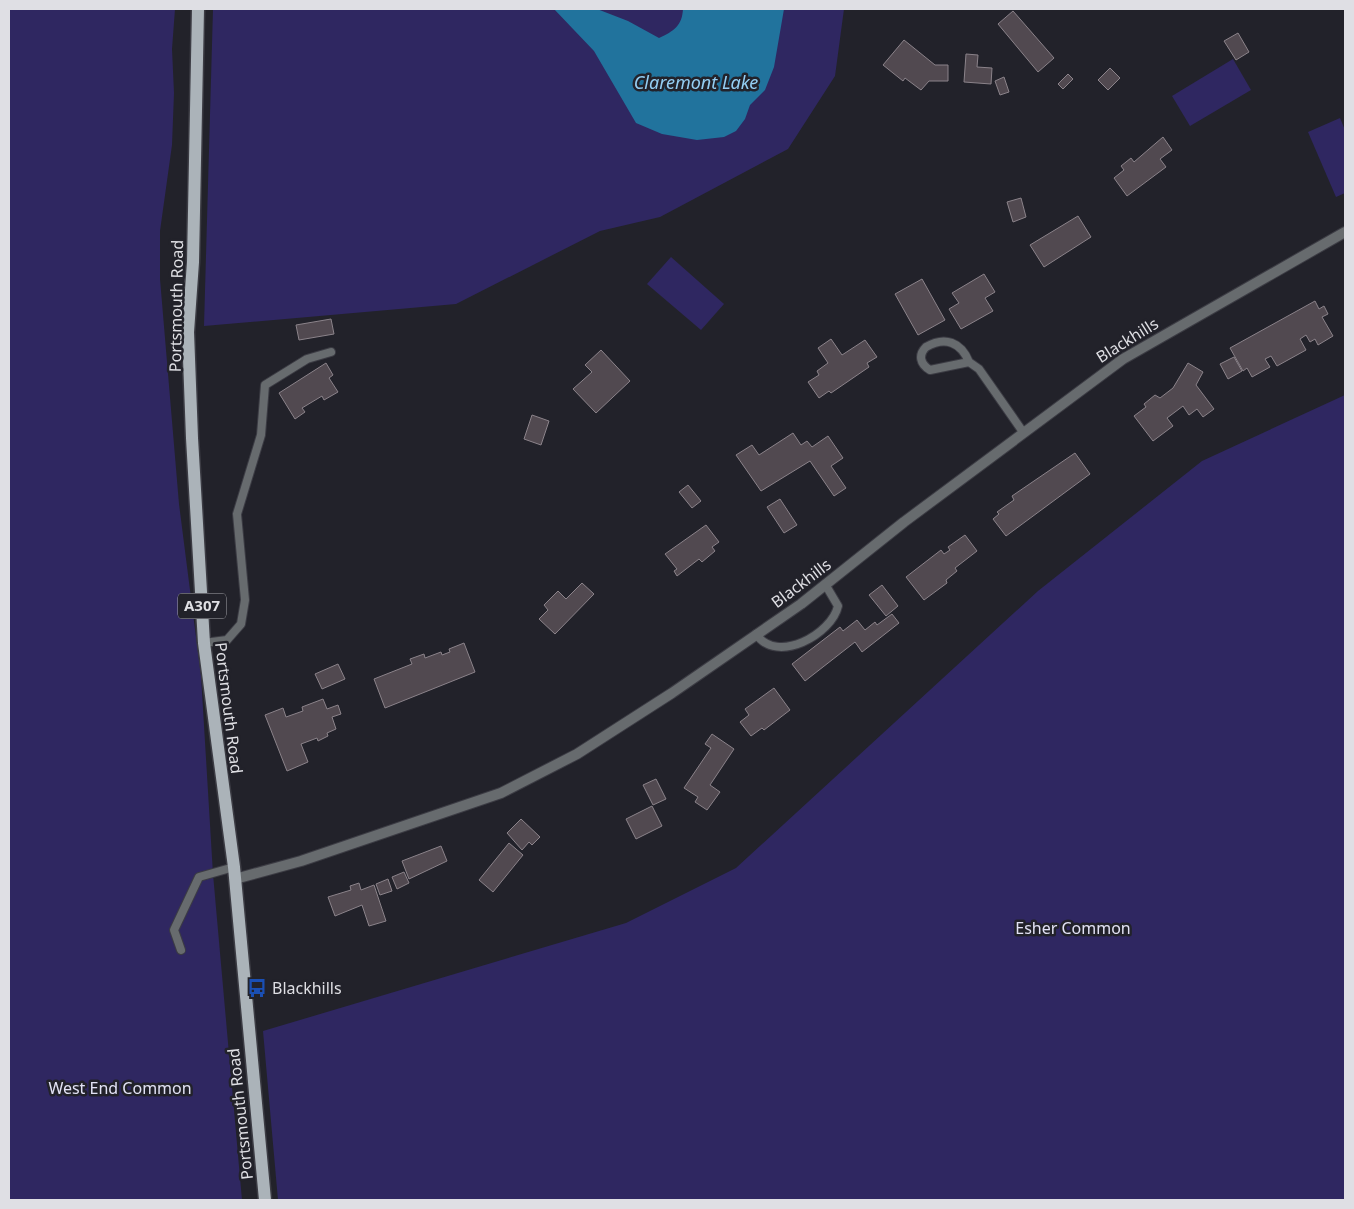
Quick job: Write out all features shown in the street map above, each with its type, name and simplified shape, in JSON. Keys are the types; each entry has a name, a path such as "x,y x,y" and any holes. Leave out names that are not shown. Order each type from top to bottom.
{"main road":[{"name":"Portsmouth Road","path":"198,9 193,262 188,332 192,438 204,643 235,873 265,1200"}],"street":[{"name":"Blackhills","path":"235,873 301,860 500,794 576,754 615,730 756,634 825,584 1023,432 1123,359 1345,232"}],"lane":[{"path":"969,362 930,370 922,363 921,357 926,347 942,341 958,345 965,352 969,362 979,369 1023,432"},
{"path":"204,643 227,640 241,624 245,600 237,514 261,436 265,386 307,359 331,352"},
{"path":"756,634 760,640 777,647 800,645 836,616 838,606 825,584"},
{"path":"180,950 174,930 199,877 235,873"}],"green space":[{"name":"West End Common","path":"9,9 175,9 172,49 174,93 172,145 160,231 160,279 179,504 201,676 213,874 242,1200 9,1200"},
{"path":"213,9 844,9 835,76 788,149 660,217 600,231 456,304 204,326"},
{"path":"1233,59 1251,90 1190,126 1172,96"},
{"path":"1340,118 1345,130 1345,193 1336,197 1308,132"},
{"path":"671,257 724,304 701,330 647,284"},
{"name":"Esher Common","path":"1345,395 1345,1200 278,1200 263,1031 626,923 736,868 1038,591 1202,461"}],"water":[{"name":"Claremont Lake","path":"554,9 597,9 628,21 659,38 669,33 679,24 683,9 784,9 774,67 765,90 750,105 745,119 736,131 724,137 697,140 662,134 636,123 594,51"}],"building":[{"path":"1013,11 1054,58 1038,72 998,24"},
{"path":"1238,33 1249,52 1236,60 1224,41"},
{"path":"904,40 935,65 948,65 948,81 929,81 921,90 905,78 903,81 883,65"},
{"path":"966,54 978,55 977,67 992,68 991,84 964,82"},
{"path":"1110,68 1120,78 1108,90 1098,80"},
{"path":"1068,74 1073,79 1063,89 1058,84"},
{"path":"1004,77 1009,92 1000,95 995,81"},
{"path":"1163,137 1172,150 1160,159 1166,167 1127,196 1114,178 1124,170 1121,166 1131,158 1134,162"},
{"path":"1021,198 1026,217 1013,222 1007,202"},
{"path":"1078,216 1091,237 1044,267 1030,245"},
{"path":"984,274 995,292 985,298 993,311 961,329 949,309 959,303 952,293"},
{"path":"922,279 945,320 918,335 895,294"},
{"path":"1315,301 1319,309 1324,306 1328,314 1322,317 1333,336 1318,345 1315,339 1310,342 1306,335 1300,339 1306,350 1277,366 1271,356 1265,359 1270,367 1252,377 1247,368 1243,371 1230,348"},
{"path":"331,319 334,334 299,340 296,325"},
{"path":"831,339 842,355 865,340 877,357 867,363 869,367 831,393 829,391 819,398 808,382 819,375 817,371 828,363 818,348"},
{"path":"601,350 630,381 596,413 573,389 592,372 585,365"},
{"path":"1234,357 1242,371 1228,379 1220,364"},
{"path":"326,363 333,375 329,378 338,392 324,400 322,396 302,408 305,412 295,419 279,393"},
{"path":"1188,363 1203,372 1196,385 1214,409 1203,417 1197,409 1189,415 1183,406 1167,418 1173,426 1153,441 1134,416 1146,407 1144,404 1155,395 1160,398 1173,388"},
{"path":"532,415 549,421 541,445 524,439"},
{"path":"793,433 801,445 807,441 812,447 828,436 843,458 831,466 846,488 834,496 810,461 761,491 736,455 752,445 759,455"},
{"path":"1075,453 1090,474 1006,536 993,519 999,514 997,512 1014,500 1012,496"},
{"path":"688,485 701,501 692,508 679,492"},
{"path":"780,499 797,525 784,533 767,507"},
{"path":"706,525 719,542 712,547 715,551 702,562 699,559 677,576 674,571 677,569 665,554"},
{"path":"965,535 977,551 955,568 957,571 946,580 947,583 924,600 906,577 941,550 944,554 950,550 948,547"},
{"path":"582,583 594,594 555,634 539,619 548,610 544,605 558,591 566,599"},
{"path":"882,585 898,606 886,616 869,595"},
{"path":"892,614 899,623 862,652 855,642 805,681 792,664 840,627 843,631 857,620 865,630 875,622 877,625"},
{"path":"464,643 475,672 385,708 374,679 412,664 410,659 424,654 425,658 441,652 442,655 450,652 449,649"},
{"path":"338,664 345,679 322,689 315,674"},
{"path":"774,688 790,710 764,730 762,728 751,736 740,722 749,715 745,709"},
{"path":"323,699 327,709 338,705 341,714 332,717 336,729 327,733 328,736 318,741 317,738 301,744 308,762 287,771 265,715 283,708 286,717 303,711 302,707"},
{"path":"712,734 734,749 710,785 720,792 707,810 695,802 698,797 684,788 711,748 705,744"},
{"path":"656,779 666,799 653,805 643,785"},
{"path":"652,806 662,826 636,839 626,819"},
{"path":"521,819 540,837 532,845 529,842 522,850 507,833"},
{"path":"509,843 523,855 493,892 479,880"},
{"path":"441,846 447,861 409,879 402,861"},
{"path":"404,872 409,883 397,889 392,877"},
{"path":"388,879 392,891 380,895 376,884"},
{"path":"359,883 361,890 374,885 386,921 369,926 362,905 335,916 328,897 351,890 350,886"}],"place":[{"name":"Blackhills","path":"257,988"}]}
